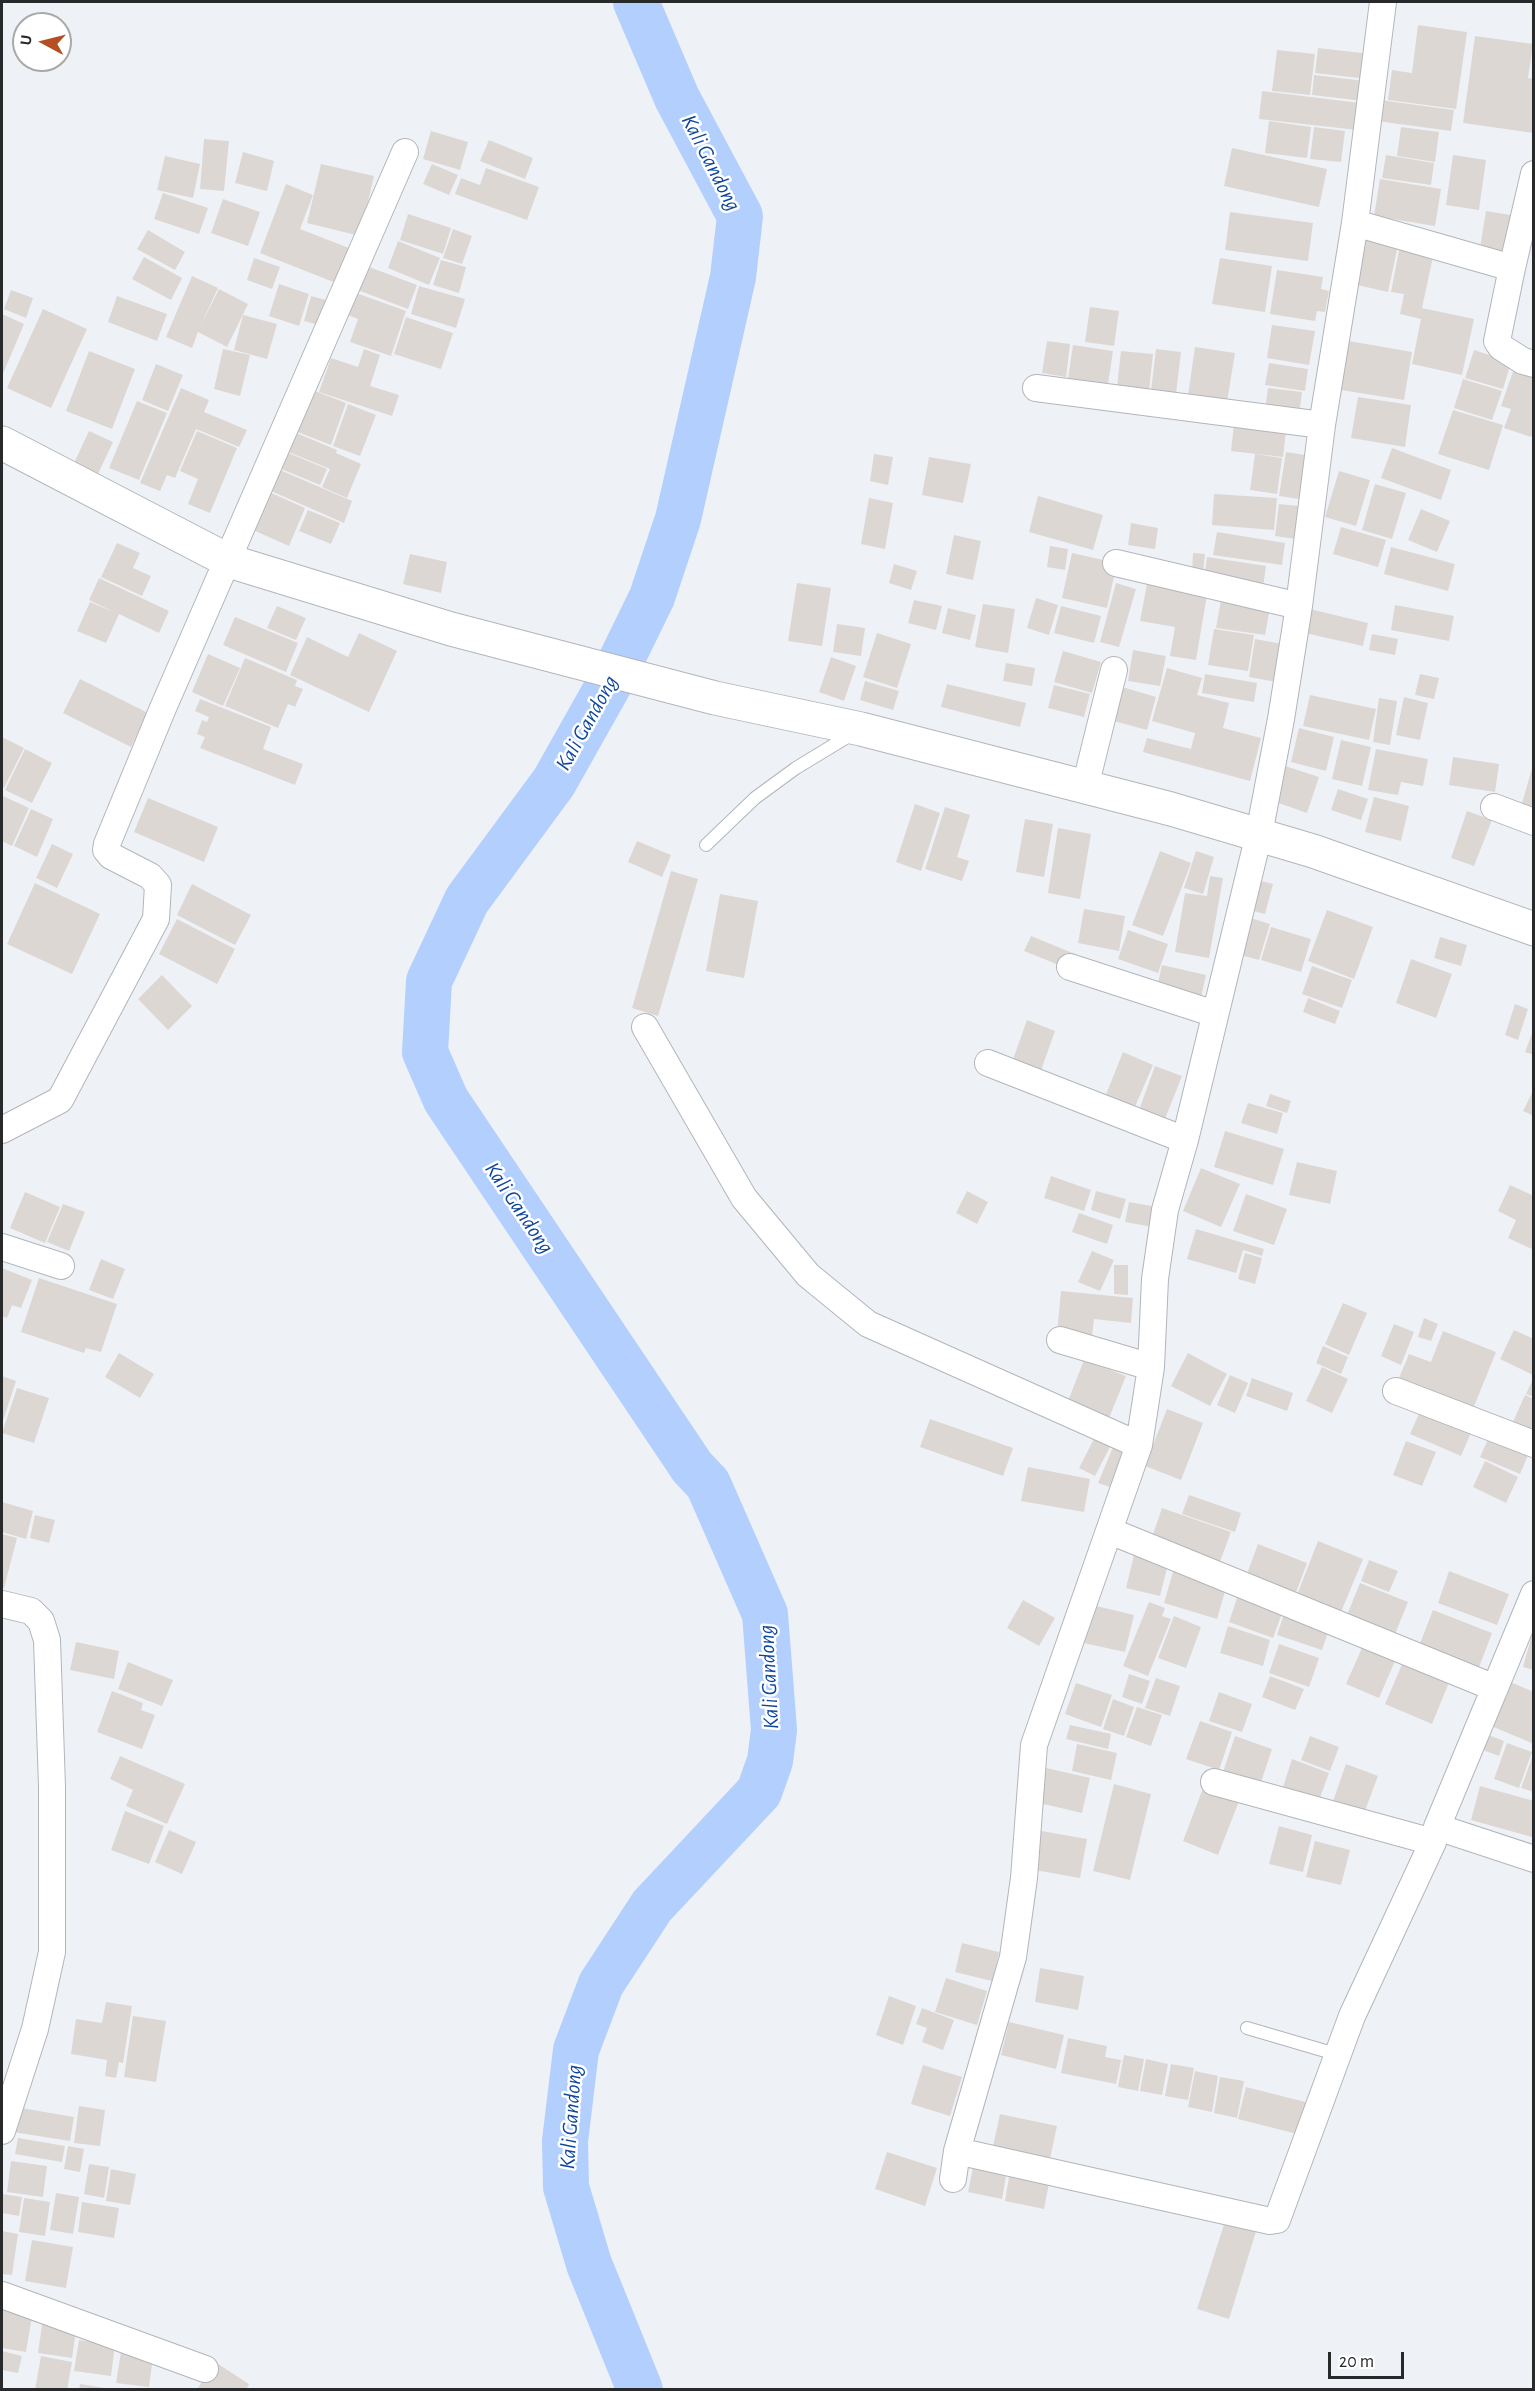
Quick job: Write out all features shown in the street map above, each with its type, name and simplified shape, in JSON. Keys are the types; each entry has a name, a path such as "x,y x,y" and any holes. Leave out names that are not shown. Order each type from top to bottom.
{"main road":[{"path":"2,443 229,561 451,629 693,692 861,729 1259,834 1313,850 1533,929"}],"street":[{"path":"953,2179 957,2151 1013,1957 1024,1878 1034,1745 1139,1445 1150,1367 1155,1279 1164,1222 1259,834 1299,606 1322,425 1356,223 1383,2"},
{"path":"2,1130 60,1100 156,919 158,885 150,876 111,856 106,850 107,844 163,708 229,561 405,152"},
{"path":"1533,174 1497,341 1501,347 1523,361 1533,363"},
{"path":"1356,223 1512,268"},
{"path":"1036,388 1322,425"},
{"path":"1116,563 1299,606"},
{"path":"1085,787 1114,670"},
{"path":"1494,807 1533,822"},
{"path":"1070,967 1215,1014"},
{"path":"645,1027 744,1198 808,1275 868,1324 1139,1445"},
{"path":"988,1063 1185,1140"},
{"path":"2,1246 61,1266"},
{"path":"1060,1340 1150,1367"},
{"path":"1396,1390 1533,1444"},
{"path":"1110,1531 1495,1688"},
{"path":"957,2151 1270,2221 1278,2220 1352,2016 1435,1834 1533,1594"},
{"path":"2,1604 31,1611 41,1621 47,1640 52,1799 51,1952 35,2029 2,2131"},
{"path":"1214,1782 1533,1859"},
{"path":"2,2295 204,2369"}],"lane":[{"path":"706,845 755,798 788,774 861,729"},
{"path":"1247,2028 1339,2055"}],"building":[{"path":"1418,25 1467,32 1456,109 1388,100 1392,70 1412,73"},
{"path":"1475,36 1533,44 1528,78 1534,79 1534,133 1463,123"},
{"path":"1318,48 1371,54 1368,79 1315,73"},
{"path":"1277,50 1315,54 1310,95 1272,91"},
{"path":"1314,75 1365,81 1363,101 1312,95"},
{"path":"1262,91 1360,103 1357,130 1259,119"},
{"path":"1380,100 1454,110 1451,131 1377,121"},
{"path":"1269,121 1311,127 1307,158 1265,153"},
{"path":"1314,127 1345,131 1341,162 1310,159"},
{"path":"1401,127 1439,132 1435,162 1397,156"},
{"path":"431,131 468,142 460,170 423,159"},
{"path":"204,139 229,141 224,191 200,189"},
{"path":"489,140 533,158 525,179 480,161"},
{"path":"1232,148 1327,169 1319,207 1224,186"},
{"path":"243,152 274,161 267,191 235,183"},
{"path":"1386,155 1434,163 1431,185 1382,178"},
{"path":"1453,155 1486,160 1479,210 1446,205"},
{"path":"165,156 200,164 193,198 157,190"},
{"path":"321,164 374,176 360,236 307,223"},
{"path":"432,164 458,175 449,195 423,184"},
{"path":"486,168 539,187 527,220 455,194 461,178 480,185"},
{"path":"1380,179 1441,189 1435,226 1374,216"},
{"path":"286,184 313,195 300,229 349,248 336,283 260,253"},
{"path":"163,193 208,208 199,234 154,219"},
{"path":"223,199 260,212 248,246 211,233"},
{"path":"1486,211 1517,216 1511,253 1480,248"},
{"path":"1230,212 1313,223 1308,261 1225,250"},
{"path":"408,214 451,228 443,254 400,240"},
{"path":"453,229 472,236 462,264 443,258"},
{"path":"148,230 185,252 175,270 137,249"},
{"path":"1367,234 1399,241 1388,292 1357,285"},
{"path":"398,241 440,258 429,285 388,268"},
{"path":"1400,245 1434,252 1422,308 1474,319 1462,375 1412,364 1421,319 1400,314 1404,294 1391,292"},
{"path":"144,257 182,278 171,300 132,279"},
{"path":"254,258 280,267 272,289 247,280"},
{"path":"1220,258 1272,266 1265,312 1212,304"},
{"path":"441,260 466,267 459,293 433,285"},
{"path":"364,265 417,285 408,309 355,289"},
{"path":"1277,270 1323,277 1321,289 1329,291 1325,312 1317,311 1315,321 1270,314"},
{"path":"192,276 218,288 200,327 219,289 248,304 227,347 198,332 192,348 166,337"},
{"path":"279,284 309,294 299,326 269,316"},
{"path":"419,286 465,299 456,328 411,314"},
{"path":"11,290 33,298 26,318 4,309"},
{"path":"356,293 406,311 391,356 350,342 358,319 348,315"},
{"path":"117,296 167,314 157,341 108,322"},
{"path":"311,296 330,301 323,326 304,321"},
{"path":"1090,307 1119,311 1114,346 1085,342"},
{"path":"43,309 87,329 51,408 7,388"},
{"path":"2,314 24,324 2,376"},
{"path":"243,315 277,324 267,359 234,350"},
{"path":"406,317 453,333 441,369 394,354"},
{"path":"1272,325 1315,331 1309,365 1267,358"},
{"path":"1047,341 1070,344 1066,377 1042,373"},
{"path":"1349,341 1412,352 1404,400 1341,390"},
{"path":"1073,345 1113,351 1108,384 1068,379"},
{"path":"1195,347 1235,353 1226,408 1187,402"},
{"path":"223,349 250,355 240,396 214,389"},
{"path":"364,349 380,355 370,386 399,395 392,416 319,392 331,358 358,367"},
{"path":"1156,349 1181,352 1176,394 1151,391"},
{"path":"1474,350 1511,362 1503,389 1465,378"},
{"path":"89,351 135,369 112,429 66,411"},
{"path":"1121,351 1153,354 1149,391 1117,387"},
{"path":"1517,360 1534,366 1534,431 1531,437 1504,428 1511,409 1501,406"},
{"path":"1269,363 1308,369 1305,391 1265,385"},
{"path":"156,364 183,375 168,411 142,400"},
{"path":"1463,379 1502,391 1492,420 1454,408"},
{"path":"181,388 209,400 204,412 247,430 239,447 196,429 175,478 167,475 160,491 140,483"},
{"path":"1268,388 1302,392 1299,416 1265,411"},
{"path":"310,389 346,403 331,445 295,431"},
{"path":"1358,397 1411,405 1405,447 1351,438"},
{"path":"137,401 167,413 139,480 109,468"},
{"path":"348,404 376,415 360,456 333,446"},
{"path":"1453,410 1503,425 1489,470 1438,454"},
{"path":"1234,425 1286,432 1283,457 1231,451"},
{"path":"89,431 113,442 98,474 74,463"},
{"path":"197,431 237,448 210,513 188,504 198,479 180,471"},
{"path":"294,432 337,450 336,453 361,464 347,498 322,487 330,469 286,451"},
{"path":"1392,448 1451,470 1441,500 1381,478"},
{"path":"286,452 327,469 320,485 279,468"},
{"path":"1286,452 1312,456 1306,500 1279,496"},
{"path":"874,454 893,457 888,485 870,481"},
{"path":"1255,454 1282,458 1277,494 1250,490"},
{"path":"929,457 971,464 963,503 922,495"},
{"path":"280,470 352,501 344,523 271,491"},
{"path":"1339,471 1370,480 1356,526 1325,517"},
{"path":"1375,484 1406,493 1392,539 1362,530"},
{"path":"269,492 305,508 289,546 253,530"},
{"path":"1214,494 1277,498 1274,530 1212,525"},
{"path":"1038,496 1103,515 1093,550 1029,532"},
{"path":"869,498 893,503 885,549 861,544"},
{"path":"1279,504 1299,506 1296,539 1275,536"},
{"path":"1421,509 1450,521 1437,552 1408,540"},
{"path":"308,510 340,523 331,544 299,531"},
{"path":"1131,523 1158,528 1155,549 1128,545"},
{"path":"1341,527 1386,540 1378,567 1333,554"},
{"path":"1217,532 1285,543 1282,565 1213,555"},
{"path":"954,535 981,541 973,580 946,574"},
{"path":"117,543 140,553 133,568 151,576 142,596 101,577"},
{"path":"1050,546 1068,549 1065,570 1047,567"},
{"path":"1391,547 1455,564 1448,591 1384,574"},
{"path":"1072,553 1117,563 1107,608 1062,598"},
{"path":"1193,553 1205,554 1203,574 1192,573"},
{"path":"410,554 447,562 441,593 403,584"},
{"path":"1207,557 1266,566 1263,588 1204,579"},
{"path":"894,564 917,571 911,590 889,583"},
{"path":"99,578 169,611 159,633 119,614 106,643 77,631 90,602 116,613 89,600"},
{"path":"1148,579 1208,589 1196,660 1170,656 1175,627 1140,621"},
{"path":"797,583 831,588 822,646 788,641"},
{"path":"1116,583 1136,589 1119,647 1100,642"},
{"path":"1036,598 1058,605 1049,635 1027,628"},
{"path":"914,600 942,606 936,630 908,623"},
{"path":"1221,600 1270,608 1265,635 1216,628"},
{"path":"983,604 1015,609 1008,653 975,647"},
{"path":"1395,605 1454,616 1449,641 1391,630"},
{"path":"277,606 306,618 296,640 267,628"},
{"path":"1061,606 1101,616 1094,643 1054,633"},
{"path":"948,608 976,615 970,640 942,633"},
{"path":"1310,609 1368,623 1363,646 1305,633"},
{"path":"235,617 298,643 286,672 223,645"},
{"path":"837,624 865,628 861,656 833,652"},
{"path":"1214,629 1254,635 1248,671 1208,665"},
{"path":"359,633 397,651 369,712 290,675 307,637 348,657"},
{"path":"877,633 911,644 897,688 863,677"},
{"path":"1372,634 1398,639 1395,655 1369,650"},
{"path":"1255,639 1283,644 1276,682 1249,677"},
{"path":"1133,650 1166,656 1160,686 1128,681"},
{"path":"1063,651 1101,662 1092,693 1054,682"},
{"path":"208,654 240,668 223,706 192,692"},
{"path":"831,657 856,666 844,701 819,692"},
{"path":"245,658 297,680 295,686 303,689 295,707 288,704 278,728 225,706"},
{"path":"1006,663 1035,668 1032,686 1003,681"},
{"path":"1167,668 1202,678 1197,695 1229,703 1223,728 1261,738 1250,781 1143,752 1147,738 1191,749 1195,733 1152,721"},
{"path":"1205,674 1257,683 1254,702 1202,693"},
{"path":"1420,674 1439,678 1434,699 1415,695"},
{"path":"80,679 148,713 131,747 63,713"},
{"path":"865,681 899,691 893,710 860,700"},
{"path":"947,684 1026,703 1020,727 941,707"},
{"path":"1054,685 1090,694 1084,717 1048,708"},
{"path":"1119,686 1156,697 1147,730 1110,720"},
{"path":"1310,695 1376,709 1369,740 1303,726"},
{"path":"1404,697 1428,703 1420,740 1396,735"},
{"path":"1379,698 1397,701 1390,745 1373,742"},
{"path":"200,699 271,727 263,749 303,764 295,785 200,748 205,737 197,734 202,720 207,722 209,717 195,711"},
{"path":"1299,728 1334,737 1326,771 1291,762"},
{"path":"2,737 24,748 4,788 2,787"},
{"path":"1341,740 1371,747 1362,786 1332,779"},
{"path":"25,749 52,763 32,803 5,790"},
{"path":"1376,749 1428,759 1423,786 1401,782 1398,795 1368,790"},
{"path":"1453,757 1499,764 1495,792 1449,785"},
{"path":"1534,765 1534,814 1520,810"},
{"path":"1285,766 1319,777 1307,813 1273,801"},
{"path":"1338,789 1368,799 1361,820 1331,810"},
{"path":"3,796 29,808 12,846 2,841"},
{"path":"1374,797 1409,806 1401,841 1365,832"},
{"path":"148,798 218,827 204,862 134,832"},
{"path":"915,804 940,813 921,871 896,862"},
{"path":"945,807 970,815 957,857 969,861 962,881 925,869"},
{"path":"31,809 53,819 37,857 14,846"},
{"path":"1467,811 1492,820 1474,866 1451,858"},
{"path":"1025,819 1053,824 1044,877 1016,872"},
{"path":"1058,828 1091,834 1080,899 1048,893"},
{"path":"637,841 671,855 662,877 628,862"},
{"path":"52,844 73,854 57,888 36,878"},
{"path":"1160,851 1191,863 1163,936 1132,925"},
{"path":"1196,851 1214,857 1203,894 1184,888"},
{"path":"671,871 698,879 658,1016 632,1008"},
{"path":"1210,876 1223,878 1209,958 1175,952 1185,893 1207,896"},
{"path":"1257,880 1273,884 1265,914 1249,910"},
{"path":"35,883 100,914 72,974 7,944"},
{"path":"192,884 251,915 235,945 177,915"},
{"path":"720,894 758,901 744,978 706,971"},
{"path":"1084,909 1125,916 1119,951 1078,943"},
{"path":"1327,910 1373,927 1354,979 1308,961"},
{"path":"1247,917 1270,924 1259,960 1237,954"},
{"path":"177,919 235,949 217,984 159,954"},
{"path":"1271,927 1311,939 1301,972 1261,960"},
{"path":"1128,930 1168,944 1158,973 1118,959"},
{"path":"1031,936 1075,954 1069,969 1024,951"},
{"path":"1440,937 1467,945 1461,966 1434,958"},
{"path":"1411,959 1452,974 1436,1018 1396,1003"},
{"path":"1162,965 1206,975 1200,1002 1156,992"},
{"path":"1312,966 1352,980 1342,1008 1302,994"},
{"path":"162,975 192,1006 168,1030 138,999"},
{"path":"1308,998 1340,1011 1335,1024 1303,1012"},
{"path":"1515,1004 1528,1009 1518,1040 1505,1035"},
{"path":"1027,1020 1055,1031 1039,1076 1011,1065"},
{"path":"1534,1032 1534,1055 1525,1052"},
{"path":"1123,1052 1153,1065 1134,1109 1105,1097"},
{"path":"1155,1066 1182,1076 1165,1119 1139,1110"},
{"path":"1534,1089 1534,1116 1523,1111"},
{"path":"1270,1094 1291,1101 1287,1113 1266,1106"},
{"path":"1248,1103 1283,1113 1277,1134 1241,1123"},
{"path":"1225,1131 1284,1149 1273,1185 1214,1167"},
{"path":"1297,1162 1337,1171 1330,1204 1289,1195"},
{"path":"1201,1168 1240,1184 1221,1227 1183,1211"},
{"path":"1051,1176 1091,1190 1084,1211 1044,1198"},
{"path":"1510,1185 1534,1196 1534,1250 1508,1238 1516,1220 1498,1211"},
{"path":"967,1191 988,1202 977,1224 956,1213"},
{"path":"1096,1191 1126,1199 1120,1219 1091,1210"},
{"path":"25,1192 60,1207 45,1243 10,1228"},
{"path":"1246,1194 1287,1209 1274,1245 1233,1231"},
{"path":"1129,1202 1157,1207 1153,1227 1125,1222"},
{"path":"63,1204 85,1212 69,1251 47,1242"},
{"path":"1079,1213 1113,1225 1107,1244 1072,1232"},
{"path":"1196,1229 1264,1249 1262,1256 1243,1250 1236,1273 1187,1259"},
{"path":"1092,1251 1114,1260 1100,1291 1078,1282"},
{"path":"1245,1253 1262,1258 1255,1284 1238,1279"},
{"path":"101,1259 125,1269 113,1299 89,1290"},
{"path":"1114,1265 1128,1265 1128,1295 1114,1294"},
{"path":"2,1268 32,1280 21,1308 12,1305 7,1318 2,1316"},
{"path":"39,1278 117,1304 101,1352 86,1348 84,1353 21,1332"},
{"path":"1061,1291 1133,1298 1131,1323 1094,1319 1092,1336 1057,1333"},
{"path":"1343,1303 1367,1313 1349,1355 1325,1344"},
{"path":"1424,1318 1438,1324 1431,1341 1418,1337"},
{"path":"1394,1324 1414,1332 1401,1365 1381,1356"},
{"path":"1514,1330 1534,1339 1533,1375 1500,1359"},
{"path":"1443,1331 1496,1352 1473,1409 1399,1378 1409,1354 1431,1362"},
{"path":"1323,1346 1348,1357 1341,1374 1316,1363"},
{"path":"119,1353 154,1374 140,1398 105,1377"},
{"path":"1188,1353 1227,1374 1210,1406 1171,1386"},
{"path":"1084,1360 1126,1376 1109,1418 1068,1401"},
{"path":"1322,1367 1348,1379 1332,1413 1306,1401"},
{"path":"1230,1375 1248,1383 1235,1413 1217,1405"},
{"path":"2,1376 16,1381 2,1424"},
{"path":"1534,1377 1534,1397 1526,1394"},
{"path":"1252,1378 1293,1393 1287,1411 1246,1396"},
{"path":"17,1388 49,1398 34,1443 2,1433"},
{"path":"1525,1395 1534,1399 1534,1433 1512,1424"},
{"path":"1422,1407 1473,1428 1461,1456 1410,1434"},
{"path":"1167,1409 1203,1423 1181,1480 1145,1466"},
{"path":"930,1419 1013,1448 1003,1476 920,1447"},
{"path":"1492,1430 1531,1448 1520,1474 1480,1457"},
{"path":"1096,1435 1112,1443 1095,1476 1079,1468"},
{"path":"1116,1440 1130,1446 1113,1488 1098,1483"},
{"path":"1406,1441 1436,1452 1422,1486 1393,1475"},
{"path":"1485,1461 1518,1477 1506,1503 1473,1487"},
{"path":"1028,1467 1090,1479 1084,1512 1021,1501"},
{"path":"1189,1495 1241,1513 1235,1532 1182,1514"},
{"path":"2,1502 33,1511 26,1539 2,1532"},
{"path":"1162,1508 1231,1532 1218,1567 1150,1543"},
{"path":"35,1515 55,1520 49,1543 30,1538"},
{"path":"2,1534 17,1538 4,1588 2,1587"},
{"path":"1318,1541 1363,1559 1341,1612 1297,1595"},
{"path":"1258,1544 1307,1563 1294,1598 1245,1579"},
{"path":"1135,1551 1169,1560 1160,1596 1126,1588"},
{"path":"1369,1560 1398,1571 1389,1592 1361,1581"},
{"path":"1175,1565 1228,1581 1217,1619 1164,1603"},
{"path":"1449,1571 1509,1594 1497,1625 1438,1603"},
{"path":"1360,1583 1408,1602 1393,1639 1345,1620"},
{"path":"1240,1589 1285,1605 1273,1638 1229,1622"},
{"path":"1023,1600 1055,1618 1039,1646 1007,1628"},
{"path":"1149,1602 1165,1608 1162,1616 1171,1619 1148,1676 1123,1666"},
{"path":"1088,1604 1134,1615 1125,1652 1079,1642"},
{"path":"1286,1608 1331,1624 1322,1650 1277,1635"},
{"path":"1433,1610 1492,1633 1478,1670 1419,1646"},
{"path":"1174,1616 1201,1627 1186,1668 1158,1658"},
{"path":"1228,1626 1270,1640 1263,1666 1220,1653"},
{"path":"1534,1631 1534,1670 1523,1667"},
{"path":"1366,1639 1398,1654 1379,1698 1346,1684"},
{"path":"76,1642 119,1651 114,1679 70,1670"},
{"path":"1279,1644 1319,1658 1309,1687 1269,1673"},
{"path":"1406,1655 1452,1675 1432,1724 1385,1704"},
{"path":"128,1662 173,1680 162,1706 118,1689"},
{"path":"1129,1674 1150,1681 1142,1704 1122,1697"},
{"path":"1270,1676 1304,1689 1295,1710 1262,1697"},
{"path":"1156,1678 1180,1686 1170,1716 1145,1708"},
{"path":"1503,1679 1534,1692 1534,1744 1484,1723"},
{"path":"1076,1683 1112,1695 1101,1727 1065,1714"},
{"path":"112,1691 143,1703 141,1710 155,1715 142,1749 97,1732"},
{"path":"1219,1692 1252,1704 1242,1732 1209,1721"},
{"path":"1113,1699 1134,1707 1124,1736 1103,1729"},
{"path":"1137,1707 1162,1715 1151,1746 1126,1737"},
{"path":"1200,1721 1232,1732 1219,1770 1186,1759"},
{"path":"1070,1725 1111,1734 1108,1749 1066,1739"},
{"path":"1478,1731 1504,1741 1499,1756 1472,1746"},
{"path":"1235,1736 1272,1749 1260,1785 1223,1772"},
{"path":"1310,1736 1339,1747 1330,1771 1301,1760"},
{"path":"1507,1743 1532,1752 1519,1788 1494,1779"},
{"path":"1077,1744 1117,1753 1111,1780 1072,1771"},
{"path":"1534,1755 1534,1792 1521,1788"},
{"path":"120,1756 185,1784 167,1824 126,1806 133,1790 110,1779"},
{"path":"1292,1759 1329,1773 1318,1803 1282,1790"},
{"path":"1346,1764 1378,1776 1363,1816 1332,1804"},
{"path":"1042,1767 1090,1778 1082,1813 1035,1802"},
{"path":"1205,1783 1241,1796 1218,1855 1183,1841"},
{"path":"1114,1784 1151,1794 1130,1880 1093,1871"},
{"path":"1480,1786 1534,1801 1532,1837 1471,1820"},
{"path":"125,1811 164,1826 149,1864 111,1850"},
{"path":"1279,1826 1312,1835 1303,1872 1269,1864"},
{"path":"169,1830 196,1842 182,1874 155,1862"},
{"path":"1036,1830 1087,1839 1080,1878 1029,1869"},
{"path":"1315,1841 1350,1850 1341,1885 1306,1877"},
{"path":"962,1943 999,1952 992,1981 955,1972"},
{"path":"1040,1968 1084,1976 1078,2010 1035,2002"},
{"path":"946,1978 987,1991 977,2025 935,2012"},
{"path":"889,1996 916,2006 903,2045 876,2035"},
{"path":"106,2002 132,2006 123,2063 119,2062 116,2078 105,2076 107,2060 71,2054 76,2019 102,2023"},
{"path":"922,2008 954,2020 943,2050 922,2042 927,2028 916,2024"},
{"path":"133,2016 166,2021 156,2082 124,2077"},
{"path":"1009,2022 1064,2035 1056,2069 1001,2055"},
{"path":"1068,2038 1107,2046 1105,2057 1121,2060 1116,2084 1061,2073"},
{"path":"1124,2055 1144,2059 1138,2091 1118,2087"},
{"path":"1146,2059 1168,2064 1162,2095 1140,2091"},
{"path":"1171,2064 1194,2068 1188,2100 1165,2096"},
{"path":"923,2065 962,2077 950,2116 911,2104"},
{"path":"1195,2071 1218,2076 1212,2112 1188,2107"},
{"path":"1220,2077 1244,2081 1237,2118 1214,2113"},
{"path":"1246,2087 1313,2104 1305,2136 1238,2119"},
{"path":"79,2106 105,2110 100,2146 74,2143"},
{"path":"16,2107 74,2117 70,2141 13,2132"},
{"path":"1000,2114 1057,2126 1048,2168 991,2156"},
{"path":"18,2138 65,2146 62,2162 15,2154"},
{"path":"68,2146 84,2149 80,2172 64,2169"},
{"path":"887,2152 937,2168 925,2206 875,2189"},
{"path":"975,2158 1008,2164 1002,2199 968,2192"},
{"path":"11,2161 47,2166 43,2197 7,2192"},
{"path":"89,2164 109,2167 104,2198 84,2194"},
{"path":"1011,2165 1051,2173 1044,2209 1005,2201"},
{"path":"111,2169 136,2174 130,2205 106,2201"},
{"path":"56,2193 79,2197 73,2234 50,2230"},
{"path":"2,2194 22,2197 19,2216 2,2213"},
{"path":"24,2198 50,2202 45,2236 19,2232"},
{"path":"82,2202 119,2208 114,2238 78,2232"},
{"path":"1227,2215 1258,2225 1229,2319 1197,2309"},
{"path":"2,2231 18,2234 12,2275 2,2274"},
{"path":"32,2240 73,2247 66,2288 25,2281"},
{"path":"2,2306 33,2311 26,2352 2,2348"},
{"path":"43,2318 77,2323 72,2358 38,2353"},
{"path":"79,2340 115,2345 111,2376 74,2371"},
{"path":"2,2351 22,2356 18,2373 2,2370"},
{"path":"121,2352 153,2357 149,2387 116,2383"},
{"path":"41,2356 72,2362 67,2390 35,2390"},
{"path":"215,2362 249,2384 246,2390 198,2388"},
{"path":"80,2384 105,2388 105,2390 79,2390"}],"waterway":[{"name":"Kali Gandong","path":"636,2 677,98 740,216 733,277 678,519 652,597 612,679 554,782 467,900 429,981 425,1052 446,1100 692,1467 708,1484 765,1614 774,1730 770,1761 759,1792 652,1906 601,1984 576,2050 565,2141 566,2187 589,2264 640,2390"}]}
